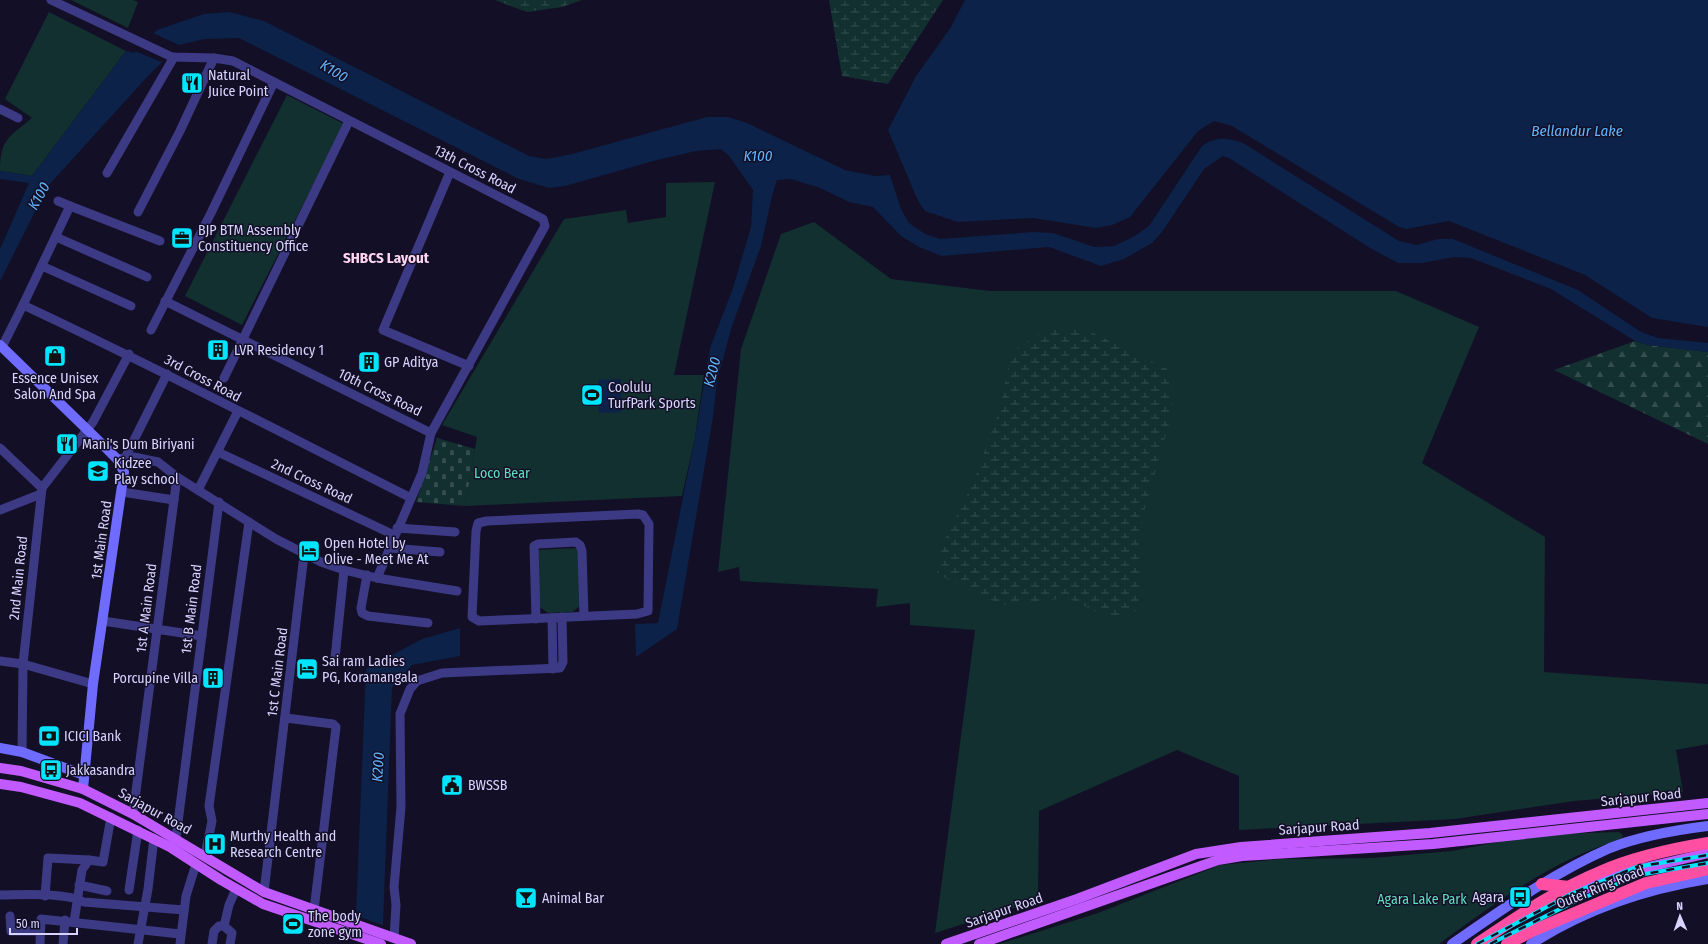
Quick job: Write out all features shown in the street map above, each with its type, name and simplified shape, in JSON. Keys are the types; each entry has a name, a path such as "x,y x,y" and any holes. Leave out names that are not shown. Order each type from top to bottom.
{"highway":[{"name":"Outer Ring Road","path":"1477,944 1539,902 1616,866 1648,855 1708,843"},
{"name":"Outer Ring Road","path":"1507,944 1539,937 1646,883 1703,870"},
{"path":"1542,884 1569,887"}],"main road":[{"name":"Sarjapur Road","path":"0,768 28,773 83,789 176,838 264,892 411,944"},
{"name":"Sarjapur Road","path":"0,784 21,787 80,803 154,838 263,904 380,944"},
{"name":"Sarjapur Road","path":"946,944 1070,901 1196,854 1241,847 1430,833 1708,803"},
{"name":"Sarjapur Road","path":"979,944 1218,860 1242,856 1433,844 1708,814"},
{"name":"Outer Ring Road","path":"1539,902 1568,896 1638,869 1708,853"}],"street":[{"path":"51,0 142,44 173,57 107,173"},
{"name":"13th Cross Road","path":"173,57 214,58 233,61 538,216 545,223 545,226 431,433 422,473 377,578"},
{"path":"138,212 180,131 214,58"},
{"path":"151,330 211,213 274,82"},
{"path":"0,109 18,118"},
{"path":"224,378 349,121"},
{"path":"450,172 383,330 469,366"},
{"path":"58,201 160,241"},
{"path":"1,346 23,305 70,206"},
{"path":"56,237 147,277"},
{"path":"42,266 131,306"},
{"name":"10th Cross Road","path":"165,301 431,433"},
{"name":"3rd Cross Road","path":"23,305 129,354 238,412 411,498"},
{"name":"1st Main Road","path":"1,346 86,430 121,459 124,472 93,684 83,789"},
{"path":"0,510 41,491 93,422 129,354"},
{"path":"121,459 167,374"},
{"path":"198,490 238,412"},
{"path":"0,448 41,491"},
{"name":"2nd Cross Road","path":"218,452 396,532"},
{"path":"121,459 134,457 158,462 198,490 304,554 344,570 377,578 457,590"},
{"name":"1st A Main Road","path":"133,814 177,476"},
{"name":"2nd Main Road","path":"22,752 23,664 41,491"},
{"path":"122,492 174,500"},
{"name":"1st B Main Road","path":"176,838 219,502"},
{"path":"643,515 649,524 648,611 637,614 584,616 479,621 472,617 476,531 478,523 511,520 643,515"},
{"path":"205,855 212,821 209,806 242,606 249,522"},
{"path":"396,532 454,532"},
{"path":"536,619 534,546 538,544 576,542 580,545 582,551 584,616"},
{"path":"390,548 440,552"},
{"name":"1st C Main Road","path":"264,892 286,718 304,554"},
{"path":"335,658 344,570"},
{"path":"367,575 361,608 362,614 428,623"},
{"path":"552,618 553,669"},
{"path":"392,937 396,905 394,887 401,807 400,714 410,689 417,681 442,673 560,668 563,662 562,618"},
{"path":"103,621 202,636"},
{"path":"0,662 23,664 93,684"},
{"path":"286,718 333,724 336,727 314,910"},
{"path":"0,748 22,752 84,775"},
{"path":"45,896 48,858 103,862 111,817"},
{"path":"1452,944 1542,884 1571,867 1612,848 1646,838 1708,826"},
{"path":"129,890 138,830"},
{"path":"138,944 145,907 154,838"},
{"path":"63,944 77,899 82,870 89,860"},
{"path":"180,944 180,934 187,890 196,864"},
{"path":"1531,944 1539,937 1622,900 1654,890 1708,879"},
{"path":"79,885 106,891"},
{"path":"224,926 229,905 236,889"},
{"path":"0,894 45,896 77,899 84,902 184,910"},
{"path":"10,916 10,931 40,931"},
{"path":"40,944 41,918 180,934"},
{"path":"212,944 214,931 219,926 224,926 232,933 230,944"}],"green space":[{"path":"71,0 133,0 138,2 128,28"},
{"path":"495,0 582,0 562,7 527,12"},
{"path":"829,0 943,0 888,84 842,76"},
{"path":"49,12 126,51 32,176 0,171 0,160 7,140 32,118 5,99"},
{"path":"287,95 344,124 242,325 185,296"},
{"name":"Loco Bear","path":"715,182 674,375 704,375 695,437 682,496 465,506 477,437 442,425 564,219 626,210 628,223 666,217 666,183"},
{"path":"814,222 891,279 990,291 1396,291 1479,327 1422,463 1545,537 1544,672 1708,684 1708,744 1676,750 1683,792 1574,801 1455,819 1239,830 1239,776 1177,750 1039,811 1038,900 935,933 975,630 910,625 910,603 876,607 878,589 740,581 739,567 718,572 741,349 781,234"},
{"path":"1085,329 1171,371 1172,413 1142,518 1138,610 1112,619 1068,598 1002,605 937,574 943,543 973,483 1000,408 1011,353 1044,330"},
{"path":"1635,341 1648,345 1708,352 1708,444 1554,370"},
{"path":"437,438 475,449 465,506 416,502"},
{"path":"578,548 580,606 572,612 548,613 537,605 536,550"},
{"name":"Agara Lake Park","path":"1619,832 1623,835 1622,838 1577,856 1536,877 1439,944 999,944 1098,913 1220,865 1281,859 1372,858 1452,851 1508,840 1552,834"}],"water":[{"name":"Bellandur Lake","path":"965,0 1708,0 1708,327 1652,318 1585,275 1449,221 1406,229 1399,227 1232,126 1214,121 1198,131 1130,217 1112,225 1096,228 1033,218 958,222 925,211 918,201 888,130 916,76 951,27"},
{"path":"229,12 264,21 529,156 546,159 572,154 707,117 728,117 747,123 845,170 875,176 890,175 901,209 909,223 925,234 940,239 1033,232 1053,233 1094,247 1114,246 1133,237 1149,226 1202,146 1217,139 1232,140 1243,143 1399,241 1417,245 1438,239 1453,239 1578,290 1641,332 1658,338 1708,343 1708,352 1648,345 1635,341 1551,289 1471,258 1454,257 1423,263 1398,263 1370,248 1229,158 1223,156 1204,169 1162,232 1152,243 1124,259 1101,266 1049,247 942,256 919,247 901,236 873,207 849,202 820,188 791,179 777,180 761,246 732,326 717,381 713,417 677,629 636,657 635,624 658,623 695,437 710,348 733,288 751,227 753,190 729,156 721,149 696,151 657,160 565,186 549,188 519,179 239,38 205,39 179,45 148,76 48,186 0,281 0,249 29,183 0,179 0,171 32,176 126,51 134,53 157,30 204,14"},
{"path":"621,379 622,412 599,413 598,380"},
{"name":"K200","path":"460,628 460,656 412,665 392,687 383,924 386,944 351,944 356,914 366,669 422,639"}],"pier":[{"path":"153,33 181,46 164,63 135,51"},
{"path":"354,915 385,926 388,944 349,944"}],"railway":[{"path":"1477,944 1573,893 1636,867 1708,855"},
{"path":"1490,944 1578,900 1639,875 1708,863"}],"place":[{"name":"Natural Juice Point","path":"192,83"},
{"name":"BJP BTM Assembly Constituency Office","path":"182,238"},
{"name":"LVR Residency 1","path":"218,350"},
{"name":"Essence Unisex Salon And Spa","path":"55,356"},
{"name":"GP Aditya","path":"369,362"},
{"name":"Coolulu TurfPark Sports","path":"592,395"},
{"name":"Mani's Dum Biriyani","path":"67,444"},
{"name":"Kidzee Play school","path":"98,471"},
{"name":"Open Hotel by Olive - Meet Me At","path":"309,551"},
{"name":"Sai ram Ladies PG, Koramangala","path":"307,669"},
{"name":"Porcupine Villa","path":"213,678"},
{"name":"ICICI Bank","path":"49,736"},
{"name":"Jakkasandra","path":"51,770"},
{"name":"BWSSB","path":"452,785"},
{"name":"Murthy Health and Research Centre","path":"215,844"},
{"name":"Agara","path":"1520,897"},
{"name":"Animal Bar","path":"526,898"},
{"name":"The body zone gym","path":"293,924"}],"district":[{"name":"SHBCS Layout","path":"386,258"}],"water label":[{"name":"K100","path":"334,71"},
{"name":"K100","path":"758,156"},
{"name":"K100","path":"39,196"}]}
